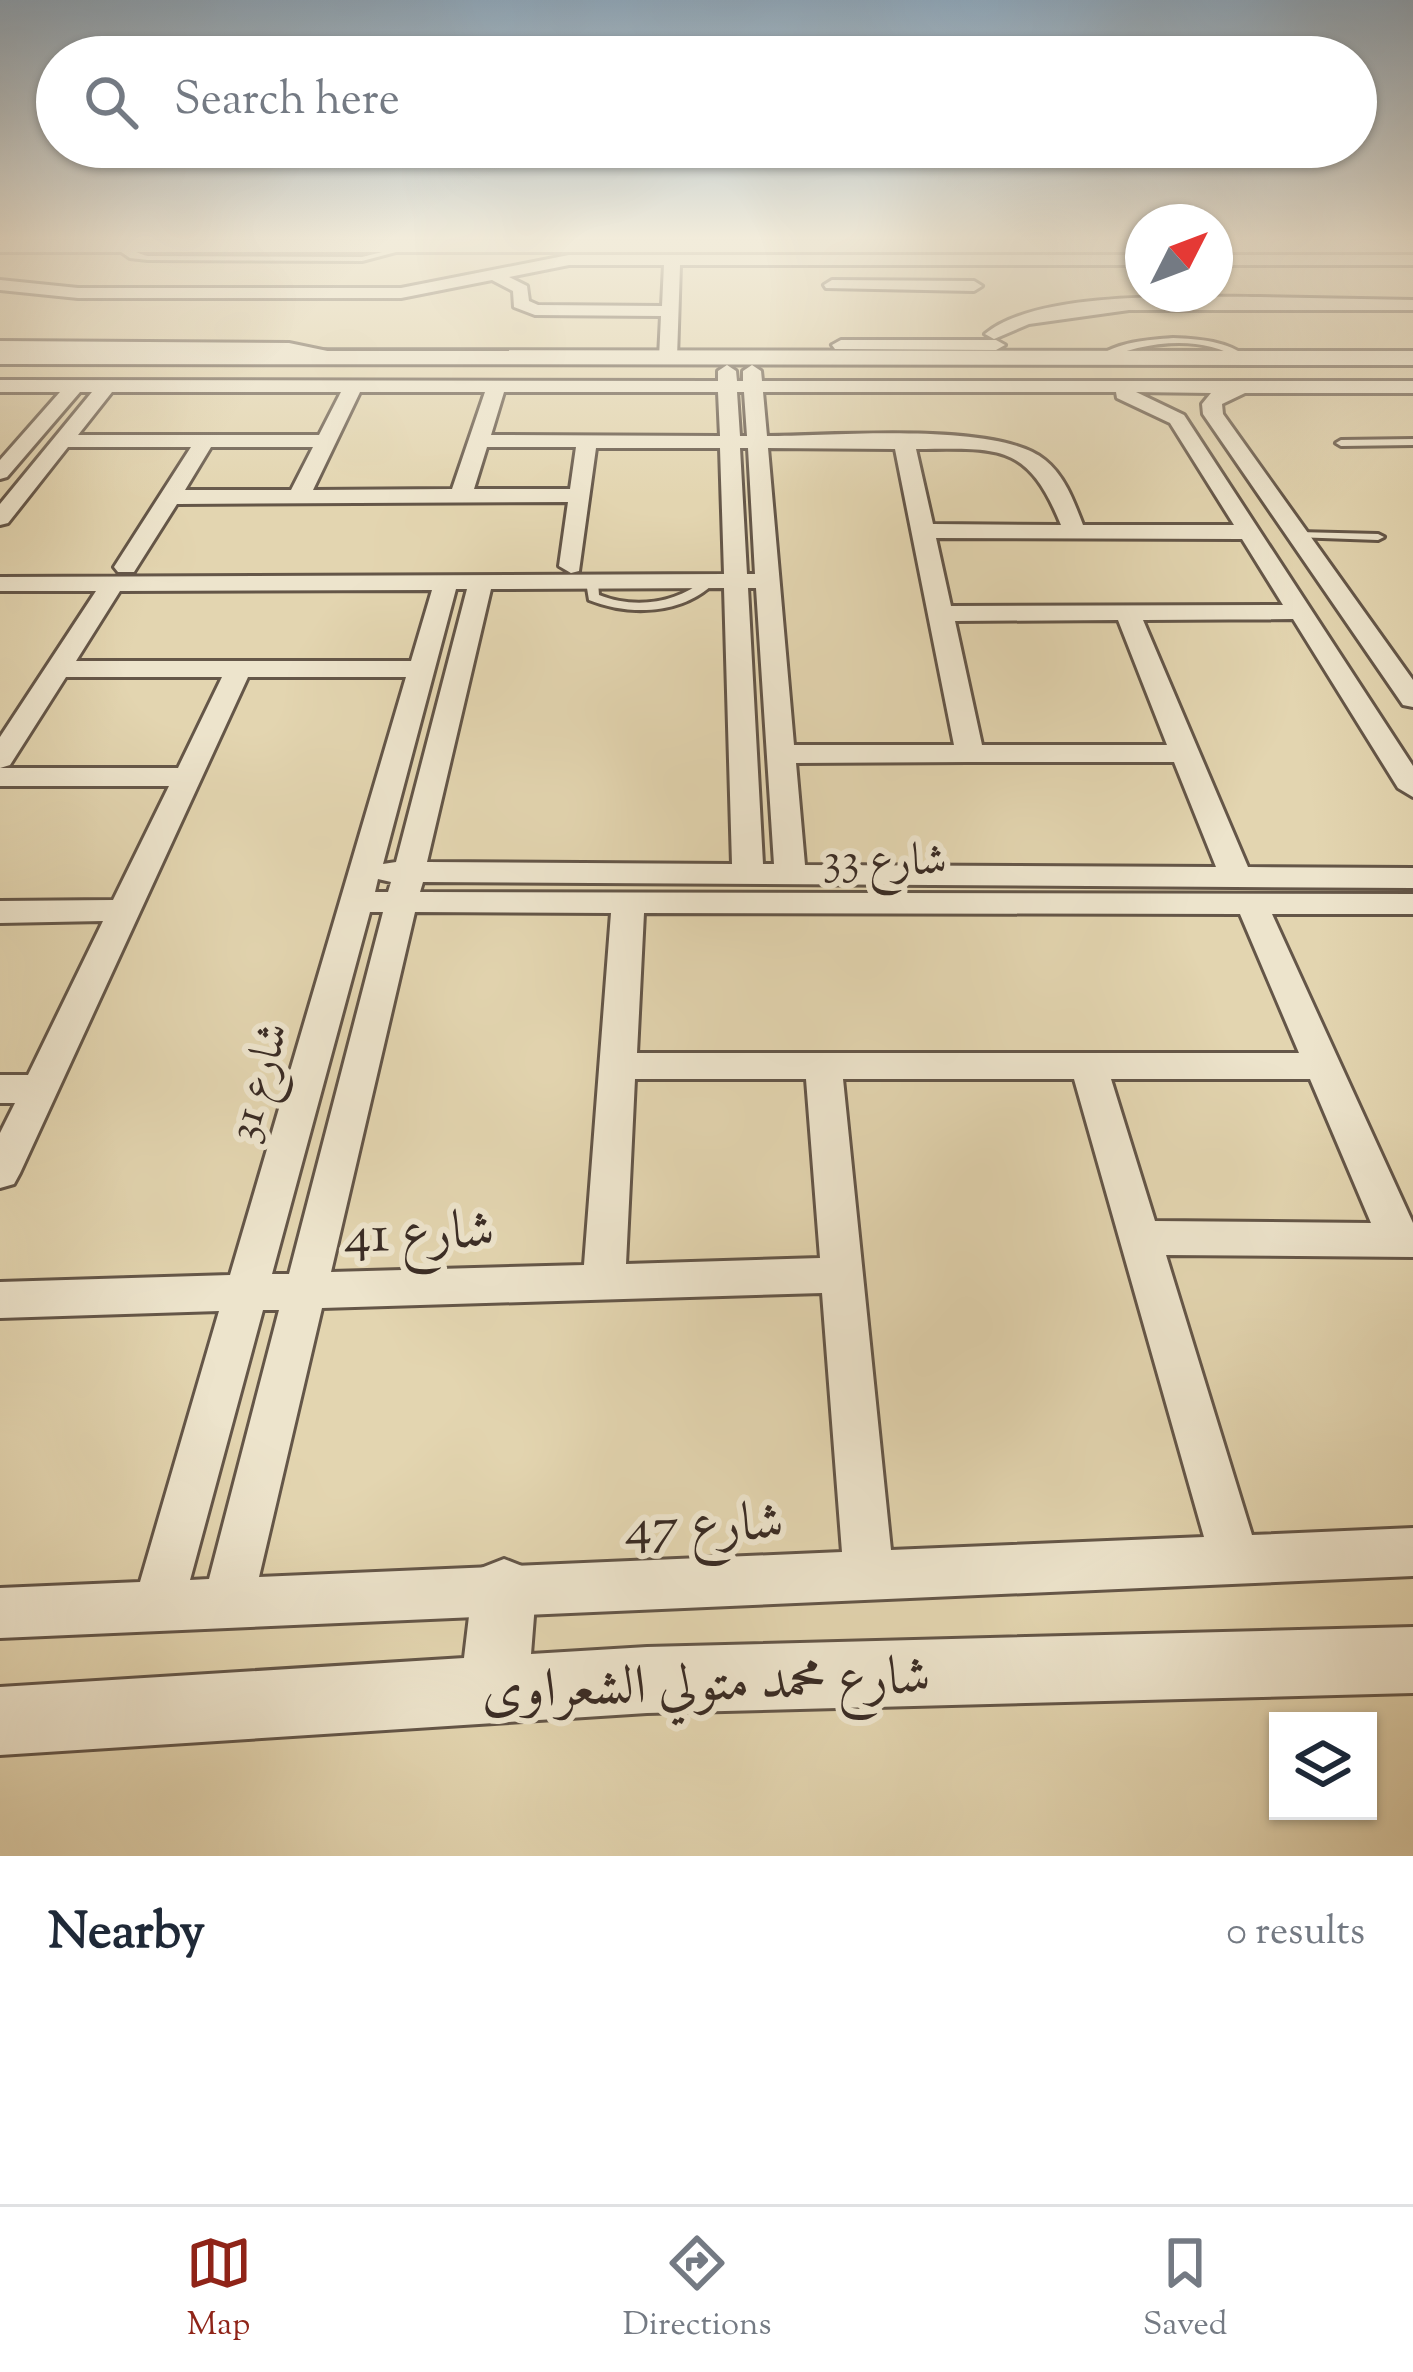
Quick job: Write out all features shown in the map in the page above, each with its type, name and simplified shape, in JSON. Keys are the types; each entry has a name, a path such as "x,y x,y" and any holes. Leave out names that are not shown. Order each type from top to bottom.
{"street":[{"path":"667,325 668,358"},
{"path":"0,370 354,358 668,358 984,325"},
{"path":"991,325 1108,362 1413,371"},
{"path":"180,352 198,329"},
{"path":"0,346 180,352 230,364 740,379 1093,387 1413,387"},
{"path":"0,357 289,348 354,358"},
{"path":"0,386 496,386 1108,362 1413,358"},
{"path":"740,379 730,441 726,576 748,874"},
{"path":"740,379 758,441 790,874"},
{"path":"0,473 75,386"},
{"path":"0,518 107,386"},
{"path":"299,496 353,386"},
{"path":"461,496 496,386"},
{"path":"1093,387 1137,398 1177,418 1413,788"},
{"path":"1242,387 1218,396 1211,404 1213,414 1413,699"},
{"path":"1334,387 1404,408"},
{"path":"63,440 326,441"},
{"path":"0,758 205,441"},
{"path":"571,566 587,441"},
{"path":"904,441 970,754"},
{"path":"478,442 988,443 1034,458 1048,468 1075,532"},
{"path":"170,497 580,495"},
{"path":"923,531 1249,532"},
{"path":"0,584 119,576 571,566 726,576"},
{"path":"0,568 119,576 464,582 592,582 767,573"},
{"path":"227,1604 405,887 464,582"},
{"name":"شارع 31","path":"158,1606 422,669 464,582"},
{"path":"940,614 1301,612"},
{"path":"1127,613 1322,1066 1406,1240 1140,1238"},
{"path":"58,669 422,669"},
{"path":"0,1173 239,669"},
{"path":"781,754 1185,753"},
{"path":"0,778 188,777"},
{"name":"شارع 33","path":"361,887 790,874 1244,890 1413,904"},
{"name":"شارع 33","path":"405,887 628,902 1244,890 1413,878"},
{"path":"604,1282 628,902"},
{"path":"0,912 125,910"},
{"path":"618,1066 1322,1066"},
{"path":"823,1066 869,1575"},
{"path":"1089,1066 1235,1559"},
{"path":"0,1089 40,1089"},
{"name":"شارع 41","path":"0,1300 842,1275"},
{"name":"شارع 47","path":"0,1613 1413,1552"},
{"path":"494,1688 504,1591"},
{"name":"شارع محمد متولي الشعراوى","path":"0,1721 494,1688 1413,1660"}],"lane":[{"path":"1341,442 1413,442"},
{"path":"1298,535 1378,537"}]}
